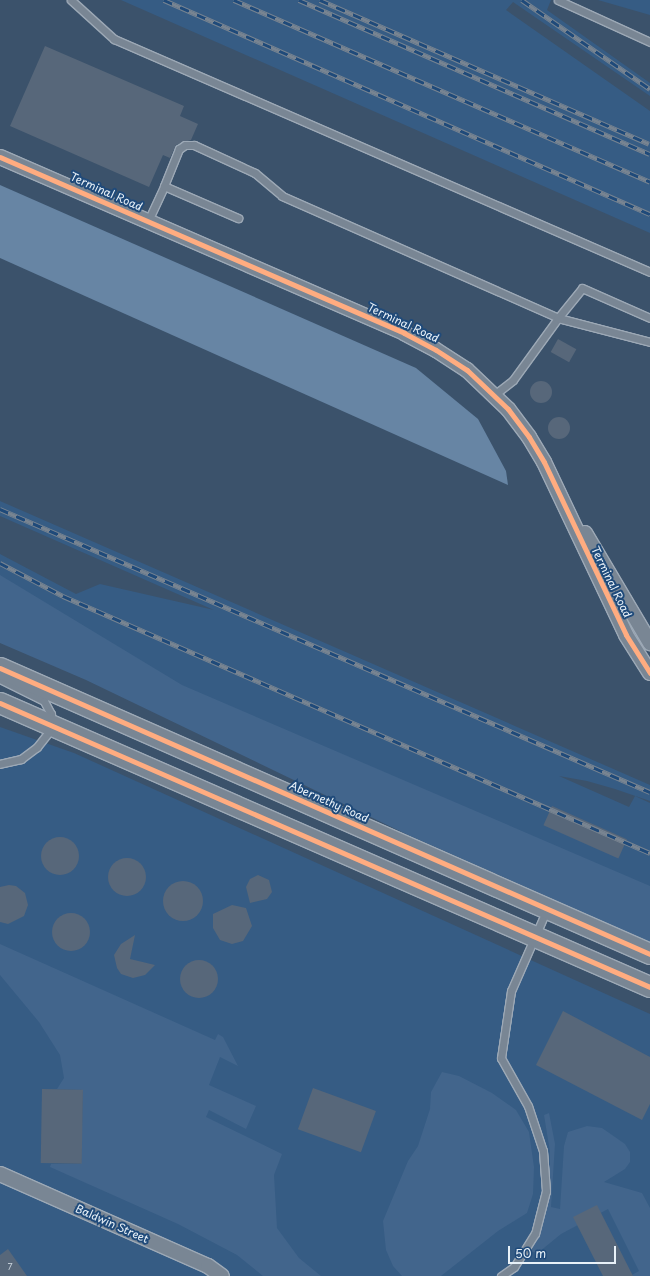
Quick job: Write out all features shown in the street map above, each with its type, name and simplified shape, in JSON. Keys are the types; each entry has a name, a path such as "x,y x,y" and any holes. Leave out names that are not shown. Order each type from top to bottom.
{"main road":[{"name":"Abernethy Road","path":"0,668 650,954"},
{"path":"0,703 650,986"}],"street":[{"name":"Terminal Road","path":"0,157 148,221 436,350 467,370 494,395 529,437 544,462 622,628 650,673"},
{"path":"544,462 650,643"},
{"name":"Baldwin Street","path":"0,1174 208,1266 222,1276"}],"lane":[{"path":"71,0 114,39 650,272"},
{"path":"558,0 650,42"},
{"path":"148,221 179,149 185,145 194,145 255,172 282,196 558,318 650,342"},
{"path":"164,186 238,218"},
{"path":"494,395 513,380 558,318 582,288 650,318"},
{"path":"0,679 44,701 50,707 50,726 43,740 29,754 21,759 0,764"},
{"path":"501,1276 514,1267 535,1234 546,1191 544,1151 528,1106 501,1058 511,991 548,909"}],"shaded area":[{"path":"121,0 551,0 547,10 650,83 650,96 513,2 506,10 650,111 650,233"},
{"path":"598,0 650,0 650,15"},
{"path":"0,185 416,368 478,419 506,471 508,485 0,258"},
{"path":"0,501 650,785 650,801 615,789 587,781 559,776 629,807 635,796 650,803 650,929 0,639 0,554 76,594 100,584 214,610 549,757 0,516"},
{"path":"0,575 182,685 650,886 650,942 408,835 86,680 0,643"},
{"path":"0,727 74,753 650,1014 650,1276 0,1276"},
{"path":"0,944 215,1040 218,1034 223,1037 238,1066 220,1057 209,1085 256,1106 246,1129 209,1110 206,1117 282,1154 274,1175 277,1228 299,1258 321,1276 263,1276 237,1255 178,1224 50,1167 51,1164 81,1164 83,1090 57,1089 64,1078 60,1055 39,1022 0,975"},
{"path":"442,1072 459,1076 492,1093 516,1110 529,1132 534,1167 533,1194 527,1213 498,1231 441,1276 402,1276 393,1266 386,1250 383,1221 408,1161 418,1146 430,1109 431,1092"},
{"path":"549,1113 555,1144 551,1207 560,1209 564,1146 568,1132 587,1126 602,1128 625,1144 630,1152 630,1162 625,1169 604,1182 642,1193 650,1208 650,1276 630,1276 639,1271 608,1209 561,1234 539,1252 531,1252 546,1209 550,1178 550,1152 544,1115"}],"building":[{"path":"45,46 184,106 180,116 198,124 191,140 176,145 170,158 163,155 149,187 10,126"},
{"path":"558,339 576,349 569,362 551,352"},
{"path":"541,381 549,384 552,392 549,400 541,403 533,400 530,392 533,384"},
{"path":"559,417 567,420 570,428 567,436 559,439 551,436 548,428 551,420"},
{"path":"552,806 627,839 618,859 543,825"},
{"path":"56,837 64,837 74,842 78,849 78,863 74,870 64,875 56,875 46,870 44,867 41,860 41,852 46,842 49,840"},
{"path":"123,858 131,858 141,863 145,870 145,884 141,891 131,896 123,896 113,891 111,888 108,881 108,873 113,863 116,861"},
{"path":"258,875 269,880 272,892 267,899 250,903 246,887 250,879"},
{"path":"183,881 197,887 203,901 197,915 183,921 169,915 163,901 169,887"},
{"path":"9,885 16,886 25,893 28,905 24,916 8,924 0,922 0,887"},
{"path":"232,905 246,908 252,926 243,941 232,944 220,940 213,928 213,914"},
{"path":"67,913 75,913 85,918 89,925 89,939 85,946 75,951 67,951 57,946 55,943 52,936 52,928 57,918 60,916"},
{"path":"135,935 130,959 155,965 145,975 133,978 121,974 117,968 114,955 121,944"},
{"path":"195,960 203,960 213,965 217,972 217,986 213,993 203,998 195,998 185,993 183,990 180,983 180,975 185,965 188,963"},
{"path":"563,1011 650,1057 650,1104 642,1120 536,1065"},
{"path":"313,1088 376,1111 361,1152 298,1129"},
{"path":"42,1089 83,1090 82,1164 41,1163"},
{"path":"597,1205 633,1276 603,1276 573,1217"},
{"path":"8,1249 27,1276 0,1276 0,1255"}],"railway":[{"path":"164,0 650,214"},
{"path":"234,0 650,182"},
{"path":"299,0 650,154"},
{"path":"320,0 649,144"},
{"path":"522,0 650,89"},
{"path":"0,509 650,792"},
{"path":"0,563 63,596 650,853"}],"cycle path":[{"path":"0,157 404,333 436,350 467,370 508,409 529,437 544,462 626,635 650,673"},
{"path":"0,668 650,954"},
{"path":"0,703 650,987"}]}
